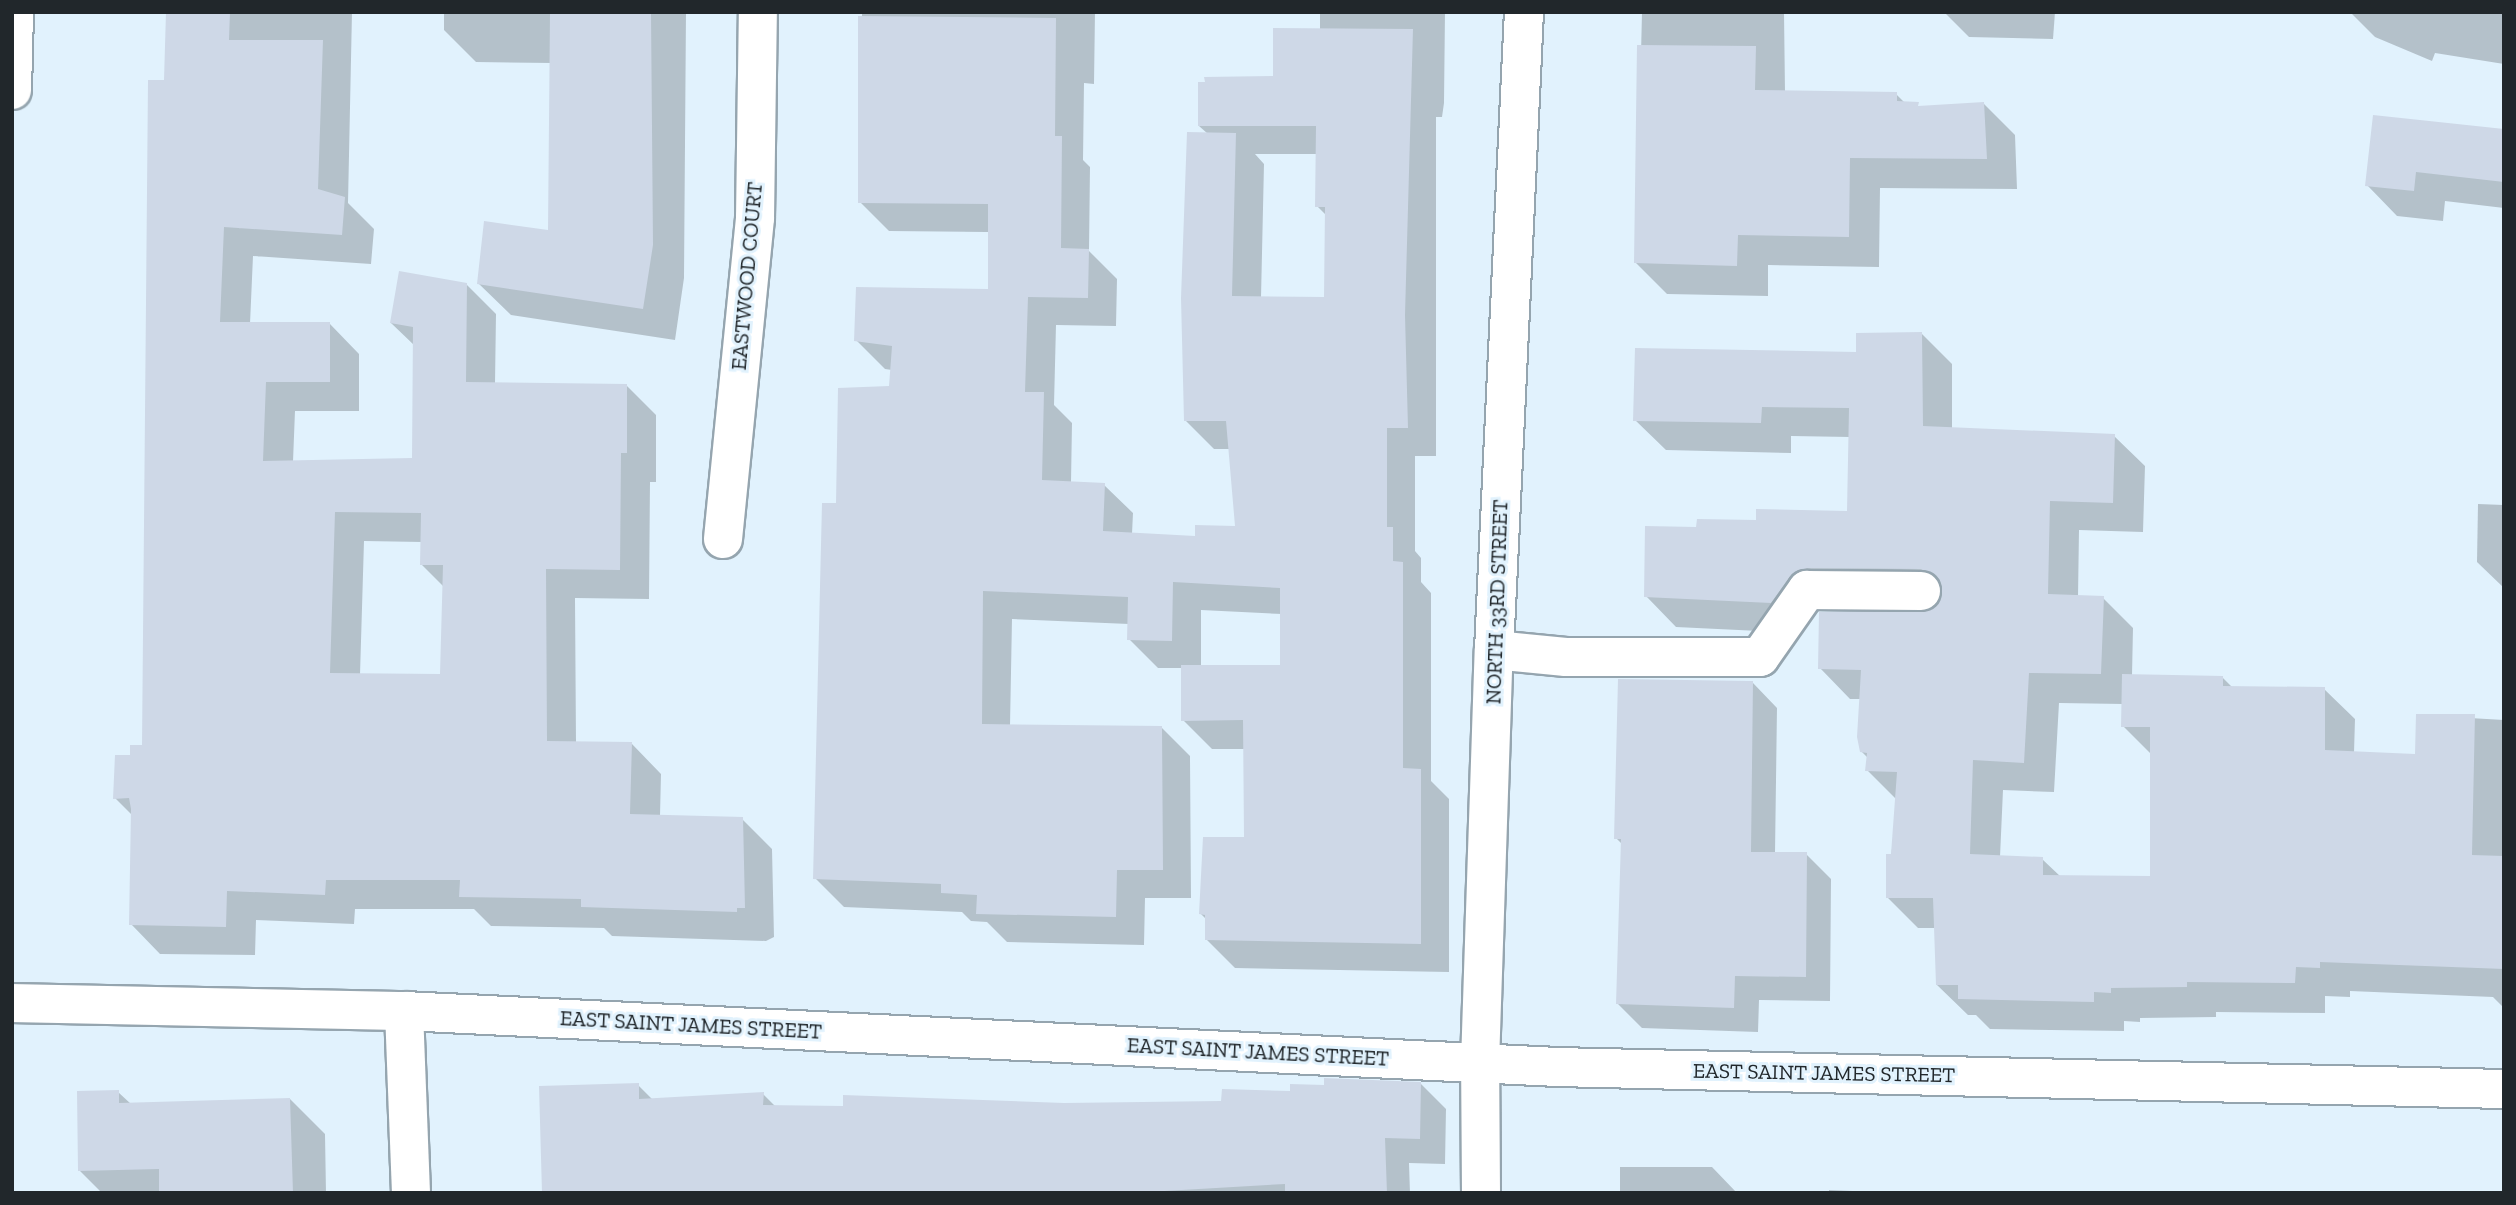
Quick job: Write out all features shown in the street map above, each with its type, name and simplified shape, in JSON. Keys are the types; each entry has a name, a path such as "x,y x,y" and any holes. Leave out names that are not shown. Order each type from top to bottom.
{"street":[{"path":"12,90 14,12"},
{"name":"EASTWOOD COURT","path":"723,539 755,218 758,12"},
{"name":"NORTH 33RD STREET","path":"1481,1193 1480,1063 1494,650 1524,12"},
{"path":"1494,650 1566,657 1760,657 1807,590 1920,591"},
{"name":"EAST SAINT JAMES STREET","path":"12,1003 404,1011 1480,1063 2504,1089"},
{"path":"404,1011 411,1193"}],"building":[{"path":"166,12 230,12 229,40 323,40 318,189 345,197 342,235 224,227 220,322 330,322 330,382 266,382 263,461 412,458 413,327 390,323 399,271 467,283 466,382 627,384 627,453 621,453 620,570 546,569 547,741 632,742 630,814 743,817 745,908 737,908 737,912 581,907 581,899 459,897 460,880 326,880 325,895 227,891 226,927 129,925 131,809 129,798 113,799 115,755 130,755 130,745 142,745 148,80 164,80","holes":["335,512 421,513 420,565 443,565 440,674 330,673"]},
{"path":"550,12 651,12 653,245 643,309 477,284 484,221 548,230"},
{"path":"858,16 1056,18 1055,136 1062,136 1061,248 1089,249 1088,298 1028,297 1025,392 1044,392 1042,480 1105,483 1103,531 1195,536 1195,525 1235,526 1226,421 1184,421 1181,298 1187,132 1236,133 1232,296 1324,297 1325,207 1315,207 1316,126 1198,126 1198,82 1205,82 1204,77 1273,76 1273,28 1413,29 1405,315 1408,428 1387,428 1387,527 1393,527 1393,561 1403,562 1403,768 1421,769 1421,944 1205,940 1205,915 1199,914 1203,837 1244,837 1243,720 1181,721 1181,665 1280,665 1280,588 1173,582 1172,641 1127,640 1128,597 983,591 982,724 1162,726 1163,870 1117,870 1116,917 976,914 977,895 941,893 941,884 813,879 822,503 836,503 838,388 889,386 892,346 854,341 856,287 988,289 988,204 858,203"},
{"path":"1637,45 1756,46 1755,90 1897,92 1897,101 1919,102 1918,106 1984,102 1987,159 1850,158 1849,237 1738,235 1737,266 1634,263"},
{"path":"2373,115 2504,129 2504,182 2416,172 2414,191 2365,186"},
{"path":"1922,332 1923,426 2115,434 2113,503 2050,501 2048,594 2104,596 2101,674 2029,673 2024,763 1973,760 1970,854 2043,857 2043,875 2150,876 2150,727 2121,727 2122,674 2223,676 2223,686 2325,687 2325,750 2415,754 2416,714 2475,714 2472,855 2504,856 2504,969 2320,962 2320,968 2296,967 2295,983 2187,982 2187,987 2111,988 2111,993 2094,992 2094,1002 1958,999 1958,985 1936,985 1933,898 1886,898 1886,854 1891,854 1897,772 1865,771 1867,753 1860,752 1857,737 1861,670 1818,669 1819,612 1931,610 1940,601 1940,580 1921,569 1807,568 1790,577 1771,603 1644,597 1645,526 1696,527 1697,519 1756,520 1756,509 1847,511 1849,408 1762,407 1761,423 1633,421 1635,348 1856,352 1856,333"},
{"path":"1618,679 1753,681 1751,852 1807,852 1806,977 1735,976 1734,1008 1616,1004 1621,839 1614,839"},
{"path":"1324,1078 1421,1082 1420,1139 1385,1138 1387,1193 1285,1193 1285,1184 1130,1193 542,1193 539,1086 639,1083 639,1099 764,1092 763,1105 843,1106 843,1095 1064,1103 1221,1101 1222,1089 1290,1091 1290,1084 1324,1085"},
{"path":"119,1090 119,1103 290,1098 293,1193 159,1193 159,1169 78,1171 77,1091"}]}
